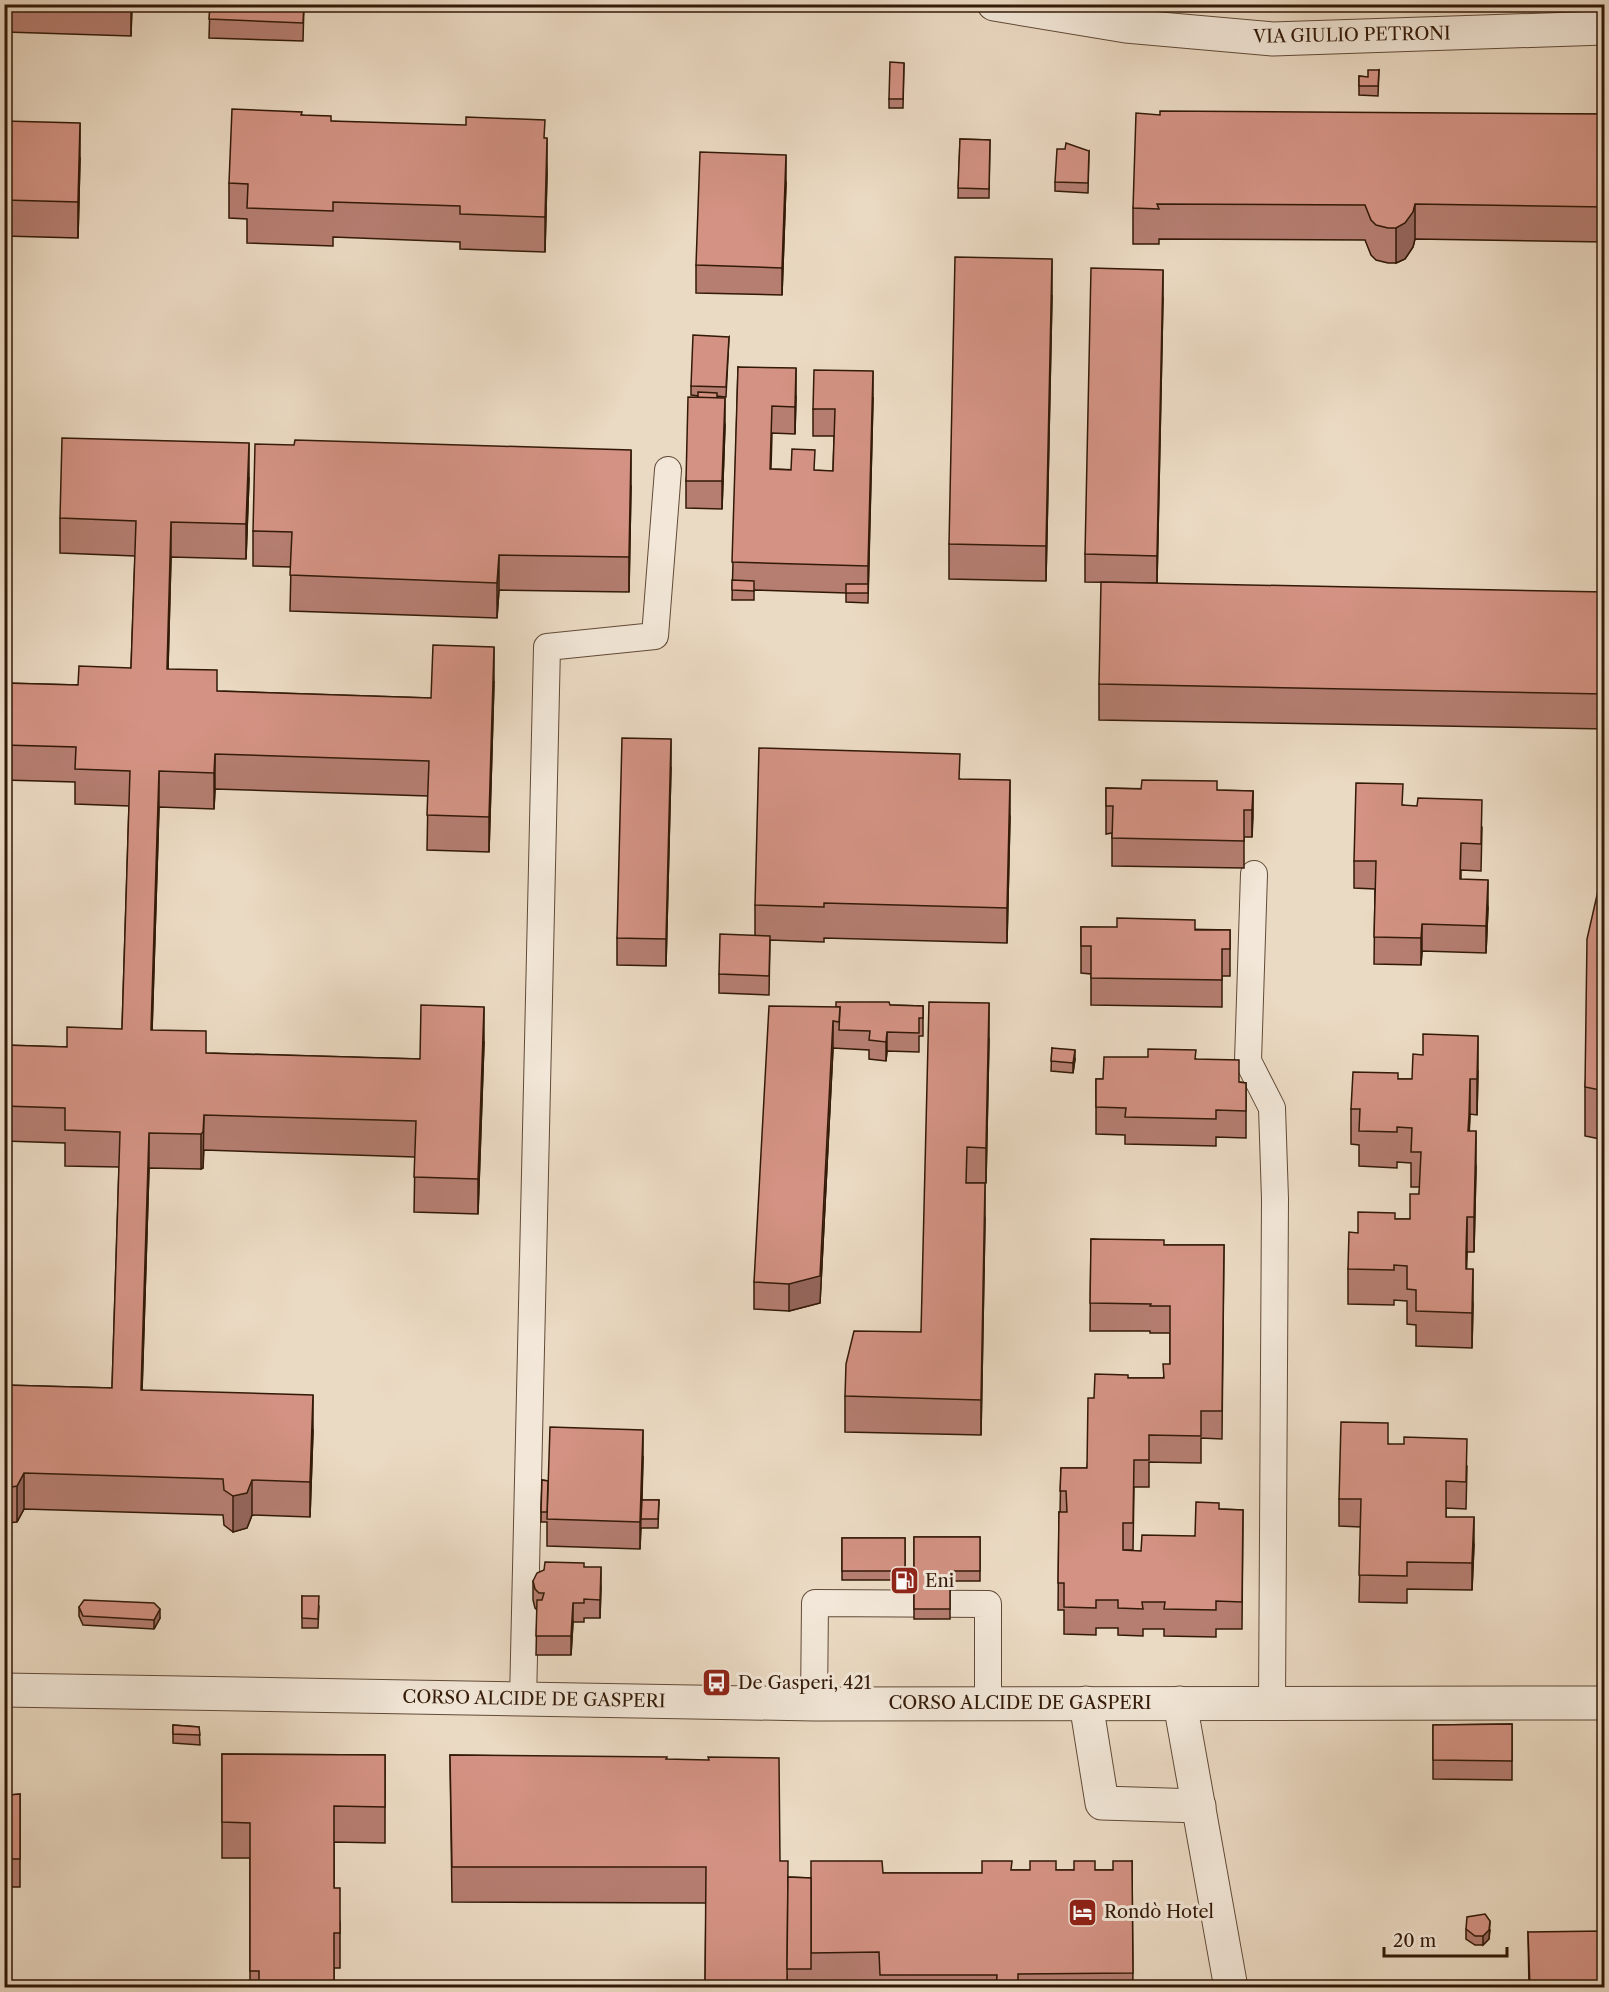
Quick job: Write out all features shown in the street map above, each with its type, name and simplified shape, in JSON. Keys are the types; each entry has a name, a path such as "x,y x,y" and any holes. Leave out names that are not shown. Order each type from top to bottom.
{"street":[{"name":"VIA GIULIO PETRONI","path":"994,4 1126,26 1273,39 1605,28"},
{"name":"CORSO ALCIDE DE GASPERI","path":"4,1690 814,1704 1605,1703"},
{"path":"1086,1703 1102,1803 1199,1806"},
{"path":"1180,1703 1231,1988"}],"lane":[{"path":"523,1700 547,648 656,636 668,470"},
{"path":"1254,874 1248,1061 1272,1108 1275,1199 1272,1703"},
{"path":"814,1704 815,1603 988,1604 988,1703"}],"building":[{"path":"6,4 131,4 131,9 6,5"},
{"path":"210,4 304,4 303,23 209,19"},
{"path":"890,62 904,63 903,99 889,99"},
{"path":"1368,70 1379,70 1378,86 1359,86 1359,76 1368,77"},
{"path":"232,109 302,112 301,115 331,116 331,121 466,125 466,117 545,120 544,138 547,138 545,217 460,214 460,206 333,202 333,211 247,208 248,184 229,183"},
{"path":"1160,111 1605,114 1605,207 1415,204 1413,212 1405,223 1396,228 1376,225 1371,220 1365,205 1157,204 1159,209 1133,208 1136,113 1160,115"},
{"path":"4,121 80,123 78,202 4,200"},
{"path":"960,139 990,140 989,189 958,188"},
{"path":"1066,143 1089,151 1088,183 1055,182 1057,149 1065,149"},
{"path":"700,152 786,155 782,268 696,265"},
{"path":"955,257 1052,259 1046,546 949,544"},
{"path":"1091,268 1163,270 1157,556 1085,554"},
{"path":"693,335 729,337 726,387 691,386"},
{"path":"738,367 796,368 795,407 772,406 770,469 791,470 792,449 815,450 814,470 833,471 835,409 813,409 814,370 873,371 868,566 732,562"},
{"path":"698,392 717,393 717,398 698,398"},
{"path":"688,397 725,398 722,481 686,481"},
{"path":"62,438 249,443 246,524 171,522 167,669 217,670 217,691 431,698 433,645 494,647 489,817 427,815 429,761 215,754 214,773 159,771 151,1030 206,1031 206,1053 420,1059 421,1005 484,1007 478,1179 414,1177 416,1121 204,1115 201,1134 149,1133 141,1390 313,1395 310,1482 252,1480 247,1493 233,1496 224,1490 223,1479 24,1473 17,1486 4,1487 4,1385 112,1388 120,1132 65,1130 65,1108 4,1106 4,1045 67,1047 67,1027 122,1029 130,771 75,769 76,747 4,745 4,683 78,685 79,666 131,668 136,521 60,518"},
{"path":"295,440 631,450 629,557 499,555 497,583 290,575 292,532 253,531 255,444 294,445"},
{"path":"732,580 754,581 754,591 732,590"},
{"path":"1101,582 1605,592 1605,694 1099,684"},
{"path":"846,584 868,584 868,593 846,593"},
{"path":"622,738 671,739 666,939 617,938"},
{"path":"759,748 960,754 959,779 1010,780 1007,908 824,903 824,907 755,905"},
{"path":"1142,780 1217,781 1217,790 1253,791 1252,810 1244,810 1244,841 1112,838 1113,806 1106,806 1106,788 1141,789"},
{"path":"1356,783 1403,784 1402,805 1417,806 1418,798 1482,800 1481,844 1461,843 1460,879 1488,880 1486,926 1422,924 1421,938 1374,937 1376,861 1354,861"},
{"path":"1605,860 1605,1091 1585,1087 1587,939"},
{"path":"1117,918 1195,920 1195,930 1230,930 1230,949 1222,949 1222,980 1091,978 1091,946 1081,946 1081,927 1117,927"},
{"path":"720,934 770,936 769,976 719,974"},
{"path":"836,1002 889,1002 890,1005 923,1006 923,1018 919,1018 919,1033 887,1032 886,1042 869,1040 870,1031 839,1030 840,1007 836,1007"},
{"path":"929,1002 989,1003 986,1148 967,1147 966,1183 985,1183 981,1400 845,1396 846,1364 854,1331 921,1332"},
{"path":"769,1006 840,1007 839,1022 833,1021 820,1276 789,1284 754,1282"},
{"path":"1423,1034 1478,1036 1477,1079 1470,1079 1468,1131 1476,1131 1474,1217 1467,1217 1466,1252 1466,1269 1473,1269 1472,1313 1416,1311 1416,1290 1407,1289 1407,1266 1394,1265 1394,1270 1348,1269 1349,1232 1358,1233 1358,1212 1395,1213 1395,1219 1410,1219 1410,1194 1419,1194 1421,1152 1411,1152 1412,1128 1397,1127 1397,1132 1359,1131 1360,1109 1351,1109 1353,1072 1398,1073 1398,1079 1412,1079 1413,1054 1423,1055"},
{"path":"1052,1048 1075,1050 1073,1063 1051,1061"},
{"path":"1148,1049 1196,1050 1195,1059 1239,1060 1239,1082 1246,1083 1246,1111 1216,1110 1216,1119 1125,1117 1126,1108 1096,1107 1096,1079 1103,1079 1104,1057 1148,1057"},
{"path":"1091,1239 1164,1240 1164,1245 1224,1245 1222,1411 1201,1411 1201,1436 1149,1435 1149,1460 1134,1460 1133,1523 1123,1523 1123,1550 1141,1551 1142,1535 1195,1536 1196,1502 1219,1503 1219,1509 1243,1510 1242,1602 1216,1601 1216,1610 1164,1609 1165,1602 1142,1602 1143,1609 1118,1608 1118,1600 1096,1600 1096,1608 1064,1607 1064,1583 1058,1583 1059,1512 1067,1512 1066,1491 1060,1491 1061,1468 1087,1468 1088,1398 1094,1398 1095,1374 1128,1375 1128,1378 1164,1378 1163,1364 1170,1364 1170,1306 1090,1303"},
{"path":"1341,1422 1388,1423 1388,1444 1404,1444 1404,1437 1467,1439 1466,1482 1446,1481 1446,1517 1474,1517 1472,1563 1407,1562 1407,1576 1359,1575 1361,1499 1339,1499"},
{"path":"550,1427 643,1430 640,1522 547,1519"},
{"path":"542,1480 548,1481 547,1512 541,1512"},
{"path":"642,1500 659,1500 658,1519 641,1519"},
{"path":"914,1537 980,1537 980,1571 950,1571 950,1609 914,1609"},
{"path":"842,1538 905,1538 905,1571 842,1571"},
{"path":"545,1562 584,1563 584,1567 601,1567 600,1600 584,1599 584,1603 573,1603 571,1636 536,1636 537,1600 542,1600 544,1593 539,1593 535,1589 533,1581 537,1573 544,1570"},
{"path":"302,1596 319,1596 318,1619 302,1618"},
{"path":"84,1600 154,1603 160,1609 154,1620 83,1616 79,1607"},
{"path":"1512,1724 1512,1761 1433,1760 1433,1725"},
{"path":"173,1725 199,1727 200,1735 173,1734"},
{"path":"4,1741 8,1741 9,1795 20,1794 20,1859 9,1859 10,1905 4,1905"},
{"path":"222,1754 385,1755 385,1807 334,1806 334,1888 340,1888 340,1933 334,1933 334,1988 259,1988 259,1971 250,1971 250,1823 222,1822"},
{"path":"450,1755 667,1757 666,1759 709,1760 708,1757 779,1758 780,1861 788,1861 787,1982 775,1982 775,1988 705,1988 706,1867 452,1867"},
{"path":"811,1861 882,1861 883,1873 982,1873 982,1861 1012,1861 1011,1870 1030,1870 1030,1861 1056,1861 1056,1870 1074,1870 1074,1861 1095,1861 1095,1870 1113,1870 1113,1861 1132,1861 1133,1973 1018,1974 1018,1988 996,1988 997,1975 880,1975 879,1952 811,1953"},
{"path":"788,1877 811,1878 811,1969 787,1969"},
{"path":"1485,1914 1490,1921 1489,1930 1483,1936 1475,1936 1466,1929 1467,1917"},
{"path":"1605,1931 1605,1988 1530,1988 1528,1932"}],"place":[{"name":"Eni","path":"904,1581"},
{"name":"De Gasperi, 421","path":"717,1683"},
{"name":"Rondò Hotel","path":"1083,1912"}]}
